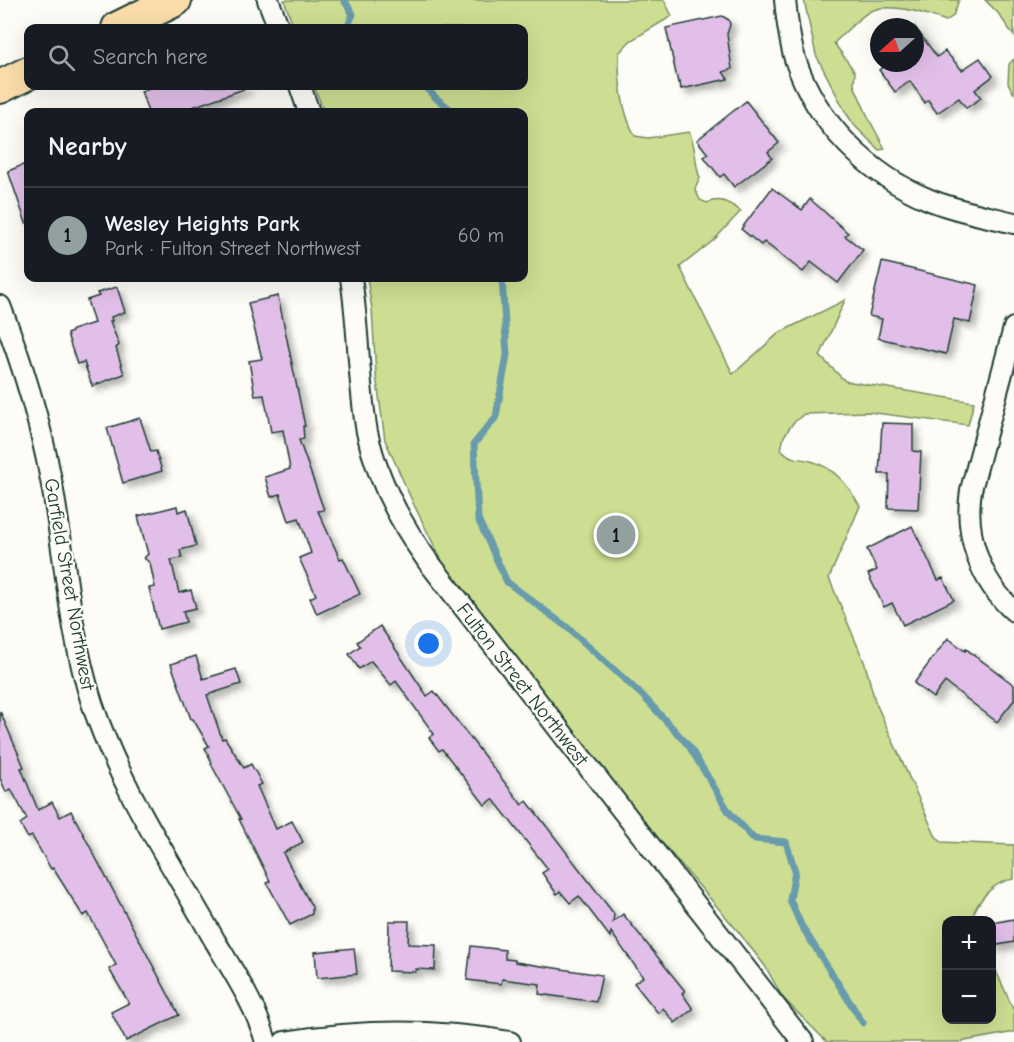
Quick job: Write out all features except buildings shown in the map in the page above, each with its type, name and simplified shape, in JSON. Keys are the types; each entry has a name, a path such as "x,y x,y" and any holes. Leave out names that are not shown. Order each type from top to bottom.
{"main road":[{"path":"126,24 174,0"},
{"path":"0,87 24,75"}],"street":[{"path":"268,0 277,24"},
{"path":"785,0 790,41 804,80 832,127 859,156 898,184 932,201 1014,223"},
{"path":"301,90 308,108"},
{"name":"Fulton Street Northwest","path":"351,282 368,432 382,482 408,531 427,560 803,1042"},
{"name":"Garfield Street Northwest","path":"0,306 20,361 43,440 80,657 92,703 111,752 128,787 234,974 259,1022 266,1042"},
{"path":"1014,328 971,490 969,517 974,545 985,573 1001,599 1014,611"},
{"path":"284,1042 386,1033 454,1035 510,1042"}],"green space":[{"path":"284,0 664,0 672,16 630,41 619,53 622,96 635,136 648,138 689,132 700,178 695,189 700,200 707,203 725,202 741,211 714,240 680,267 733,374 779,333 845,300 820,356 845,381 974,402 968,425 868,412 804,414 793,423 784,436 781,449 792,457 820,464 834,473 846,484 860,506 829,578 865,664 875,701 935,835 941,842 1014,845 1014,879 1000,883 988,892 978,904 973,916 942,916 942,1024 996,1024 996,971 1014,1011 1014,1032 959,1042 827,1042 783,998 765,966 737,930 604,775 568,724 444,565 414,505 385,440 376,375 372,309 368,282 528,282 528,108 322,108 316,90 528,90 528,24 293,24"},
{"path":"804,0 959,0 953,16 946,21 900,9 873,10 858,20 834,43 855,72 854,85 885,149 879,150 855,126 846,113 816,55"},
{"path":"985,0 1014,0 1014,36 998,13"},
{"path":"1014,59 1014,94 1008,83 1009,64"}],"waterway":[{"path":"344,0 353,14 349,24"},
{"path":"428,90 449,108"},
{"path":"502,282 507,355 496,417 474,444 478,519 507,582 568,628 643,696 689,746 729,812 754,839 786,842 795,871 790,900 801,925 863,1023"}],"place":[{"name":"Wesley Heights Park","path":"616,535"}]}
